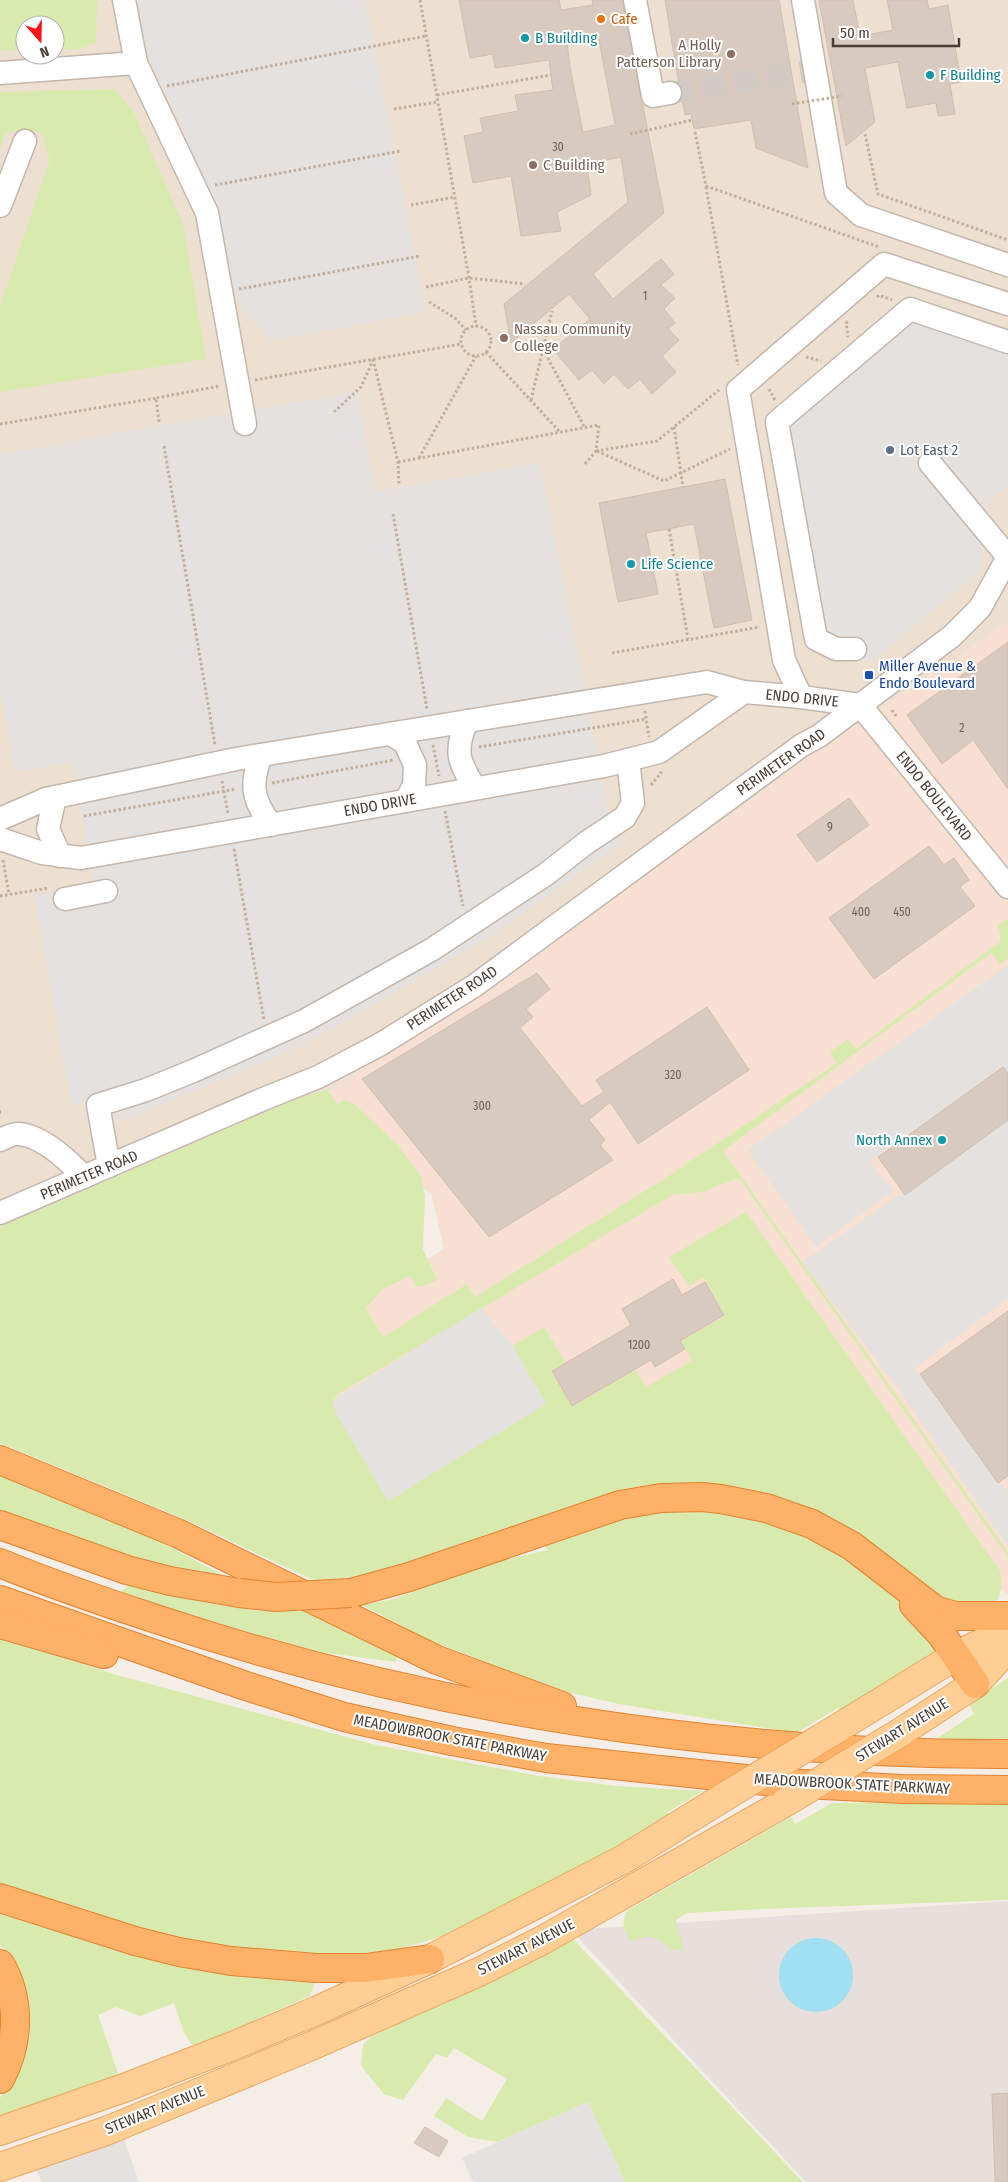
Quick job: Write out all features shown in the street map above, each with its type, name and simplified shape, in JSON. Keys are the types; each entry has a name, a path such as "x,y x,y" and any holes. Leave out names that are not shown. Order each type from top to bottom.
{"highway":[{"path":"0,1460 208,1547 437,1660 627,1728"},
{"path":"0,1525 127,1570 170,1581 239,1593 286,1597 351,1593 409,1577 620,1505 681,1497 736,1501 791,1515 812,1524 846,1543 925,1604 944,1614 968,1617 1008,1616"},
{"path":"0,1563 179,1627 306,1664 469,1702 627,1728 764,1744 830,1749 1008,1754"},
{"path":"885,1572 942,1634 975,1684"},
{"name":"MEADOWBROOK STATE PARKWAY","path":"0,1600 211,1675 344,1717 452,1741 546,1758 784,1782 903,1789 1008,1790"},
{"path":"0,1624 91,1652 211,1675"},
{"path":"0,1898 135,1941 178,1952 231,1961 300,1967 366,1968 430,1959"},
{"path":"0,1964 5,1972 14,2005 16,2024 12,2048 0,2079"}],"main road":[{"name":"STEWART AVENUE","path":"0,2131 124,2088 318,2010 430,1959 624,1859 956,1655 1008,1630"},
{"name":"STEWART AVENUE","path":"0,2167 106,2131 309,2047 480,1972 541,1941 786,1802 901,1732 975,1684 1008,1648"},
{"path":"318,2010 338,2034"},
{"path":"309,2047 318,2010"},
{"path":"106,2131 124,2088"},
{"path":"0,2136 32,2156"}],"street":[{"path":"124,0 136,63 208,213 245,424"},
{"path":"635,0 653,96 670,93"},
{"path":"803,0 836,193 861,215 1008,265"},
{"path":"0,73 136,63"},
{"path":"0,206 25,141"},
{"path":"801,697 784,660 738,390 884,264 1008,304"},
{"path":"855,649 836,649 816,639 778,422 910,309 1008,342"},
{"path":"930,463 1008,557"},
{"name":"PERIMETER ROAD","path":"0,1213 261,1100 318,1078 381,1044 474,986 952,636 980,608 1008,557"},
{"name":"ENDO DRIVE","path":"0,819 46,799 261,755 707,682 744,692 860,705"},
{"name":"ENDO DRIVE","path":"1,846 81,858 604,766 659,752 744,692"},
{"name":"ENDO BOULEVARD","path":"860,705 1008,887"},
{"path":"467,721 459,743 459,756 462,767 475,788"},
{"path":"391,734 405,743 415,765 414,785 406,801"},
{"path":"261,755 254,772 254,786 260,809 271,825"},
{"path":"109,1166 98,1105 162,1083 304,1021 431,950 625,818 633,803 628,760"},
{"path":"55,797 48,829 60,856"},
{"path":"65,899 106,891"},
{"path":"0,1140 17,1133 38,1140 73,1165 84,1176"}],"path":[{"path":"420,0 476,326"},
{"path":"157,88 426,36"},
{"path":"437,95 551,75"},
{"path":"792,104 842,96"},
{"path":"394,110 438,102"},
{"path":"630,134 692,120"},
{"path":"695,132 740,373"},
{"path":"865,134 878,194 1008,240"},
{"path":"196,188 401,151"},
{"path":"706,186 886,249"},
{"path":"411,205 455,197"},
{"path":"222,292 420,256"},
{"path":"426,286 469,278 525,284"},
{"path":"872,301 879,295 896,302"},
{"path":"429,302 450,314 466,330"},
{"path":"531,400 552,311"},
{"path":"849,341 846,324 852,318"},
{"path":"419,458 476,356 486,352 490,343 490,338 485,329 476,326 466,330 461,344 466,352 476,356"},
{"path":"252,380 461,344"},
{"path":"543,348 585,428"},
{"path":"486,352 560,432"},
{"path":"800,362 807,356 824,362"},
{"path":"334,412 361,387 373,359"},
{"path":"373,359 398,462 399,485"},
{"path":"596,451 657,441 726,384"},
{"path":"774,384 768,390 786,415"},
{"path":"0,424 225,385"},
{"path":"157,398 159,422"},
{"path":"398,462 599,425 596,451 585,464"},
{"path":"674,426 683,487"},
{"path":"164,446 217,753"},
{"path":"596,451 664,481 736,446"},
{"path":"393,514 428,717"},
{"path":"670,529 688,639"},
{"path":"612,653 768,626"},
{"path":"644,708 650,738"},
{"path":"892,710 896,716"},
{"path":"478,747 646,719"},
{"path":"431,738 440,784"},
{"path":"426,755 443,752"},
{"path":"270,783 402,759"},
{"path":"222,777 229,820"},
{"path":"84,816 239,789"},
{"path":"445,808 466,926"},
{"path":"1,846 9,894"},
{"path":"233,846 267,1038"},
{"path":"0,896 64,886 65,899"}],"shaded area":[{"name":"Nassau Community College","path":"0,0 1008,0 1008,622 801,763 482,995 317,1099 0,1232"},
{"path":"136,0 365,0 426,312 271,341 241,307 185,134 143,45"},
{"name":"Lot East 2","path":"908,298 1008,331 1008,485 988,502 979,572 870,663 860,658 821,653 805,642 767,415"},
{"path":"357,391 375,492 540,463 609,816 623,842 494,934 331,1030 288,1052 130,1118 88,1130 83,1104 71,1104 34,894 94,883 72,762 15,772 0,689 0,454"},
{"path":"1008,622 1008,1594 899,1509 341,1564 286,1345 444,1249 431,1194 317,1099 482,995 801,763"},
{"path":"1008,965 1008,1073 1003,1067 870,1161 893,1191 816,1247 748,1150"},
{"path":"1008,1120 1008,1298 915,1368 1008,1492 1008,1546 894,1383 802,1262"},
{"path":"481,1308 513,1346 546,1404 388,1501 336,1413 332,1401"},
{"path":"1008,1901 1008,2182 806,2182 571,1930"},
{"path":"588,2102 625,2182 473,2182 462,2158"},
{"path":"124,2139 139,2182 42,2182 36,2170"}],"green space":[{"path":"0,0 97,0 96,43 78,49 65,50 65,15 15,15 15,50 0,51"},
{"path":"115,89 134,113 183,224 206,359 0,392 0,306 50,160 41,133 27,130 6,133 0,148 0,92"},
{"path":"1008,919 1008,959 1000,964 991,953 723,1151 1008,1552 1008,1557 741,1181 736,1179 702,1192 672,1195 338,1394 332,1401 336,1413 388,1501 546,1404 513,1346 544,1327 565,1362 551,1371 572,1407 636,1370 646,1387 692,1361 681,1341 725,1316 704,1277 689,1286 669,1257 746,1212 1000,1571 1001,1586 999,1597 993,1604 976,1610 943,1609 886,1558 703,1489 440,1558 324,1585 184,1519 0,1443 0,1227 296,1099 327,1090 338,1104 345,1100 353,1103 398,1145 421,1177 425,1196 423,1249 437,1280 417,1287 410,1276 383,1289 366,1308 383,1337 467,1284 475,1297 661,1181 837,1063 830,1053 848,1039 856,1049 1001,941 998,925"},
{"path":"0,1474 148,1535 239,1584 189,1575 0,1517"},
{"path":"673,1509 720,1510 756,1515 784,1524 820,1541 872,1574 900,1598 938,1650 845,1716 838,1708 796,1733 619,1704 521,1681 520,1675 433,1642 362,1605 394,1599 492,1563 548,1550 544,1545 635,1514"},
{"path":"129,1585 212,1604 262,1611 306,1611 397,1656 396,1662 319,1652 146,1603 119,1593"},
{"path":"0,1634 113,1674 376,1745 539,1776 616,1786 703,1791 668,1812 671,1818 447,1935 367,1958 209,1951 0,1890"},
{"path":"1008,1678 1008,1740 972,1741 938,1738 974,1714 969,1704"},
{"path":"1008,1802 1008,1900 687,1913 676,1920 684,1950 671,1950 661,1941 652,1937 631,1942 625,1930 624,1918 628,1910 791,1817 795,1824 832,1803"},
{"path":"0,1912 177,1965 254,1977 315,1982 310,1996 194,2047 184,2033 174,2003 140,2016 116,2007 98,2015 119,2076 0,2119 0,2098 11,2080 16,1969 0,1944"},
{"path":"573,1939 803,2182 625,2182 588,2102 497,2142 468,2137 434,2116 446,2098 482,2121 507,2079 454,2048 447,2058 436,2054 403,2100 384,2094 361,2066 363,2045 372,2036"}],"water":[{"path":"816,1938 830,1941 842,1949 850,1961 853,1975 850,1989 842,2001 830,2009 816,2012 802,2009 790,2001 782,1989 779,1975 782,1961 790,1949 802,1941"}],"building":[{"path":"459,0 559,0 561,10 593,5 592,0 622,0 664,213 593,274 613,299 661,259 674,274 661,285 675,298 664,309 675,323 668,329 679,340 662,356 676,372 652,394 640,379 628,389 614,374 604,384 592,370 579,380 553,349 590,319 569,294 511,343 504,304 628,202 621,157 587,164 591,195 557,212 561,231 521,236 511,176 473,183 464,136 483,132 480,118 518,111 515,95 553,90 549,60 495,68 493,54 470,58","holes":["598,35 615,125 583,132 570,68 567,41"]},
{"name":"A Holly Patterson Library","path":"665,0 779,0 808,168 756,148 751,120 694,129 691,114 685,115 682,98 683,91 679,84"},
{"name":"F Building","path":"819,0 853,0 860,36 893,30 887,0 927,0 929,9 948,5 961,82 950,84 955,114 938,116 936,103 907,108 898,62 865,68 875,122 846,146"},
{"name":"Life Science","path":"725,479 752,620 714,628 694,524 646,533 658,594 618,602 599,503"},
{"path":"1008,642 1008,789 973,740 942,764 907,715"},
{"path":"849,798 869,825 817,862 797,835"},
{"path":"929,846 944,865 954,858 969,880 960,887 975,906 874,979 829,918"},
{"path":"537,973 550,989 526,1009 533,1017 520,1028 582,1106 604,1092 596,1080 707,1007 749,1070 638,1144 610,1102 589,1120 605,1140 600,1145 613,1160 489,1237 362,1079"},
{"name":"North Annex","path":"1003,1067 1008,1073 1008,1120 905,1195 878,1157"},
{"path":"673,1279 682,1295 705,1282 724,1315 680,1341 685,1349 655,1367 651,1360 572,1406 552,1371 631,1325 622,1309"},
{"path":"1008,1311 1008,1476 998,1483 920,1374"},
{"path":"1008,2093 1008,2182 995,2182 992,2094"},
{"path":"425,2127 448,2141 439,2157 414,2143"}],"tunnel":[{"path":"670,93 815,70"}],"place":[{"name":"Cafe","path":"601,19"},
{"name":"B Building","path":"525,38"},
{"name":"A Holly Patterson Library","path":"731,54"},
{"name":"F Building","path":"930,75"},
{"name":"C Building","path":"533,165"},
{"name":"Nassau Community College","path":"504,338"},
{"name":"Lot East 2","path":"890,450"},
{"name":"Life Science","path":"631,564"},
{"name":"Miller Avenue & Endo Boulevard","path":"869,675"},
{"name":"North Annex","path":"942,1140"}]}
